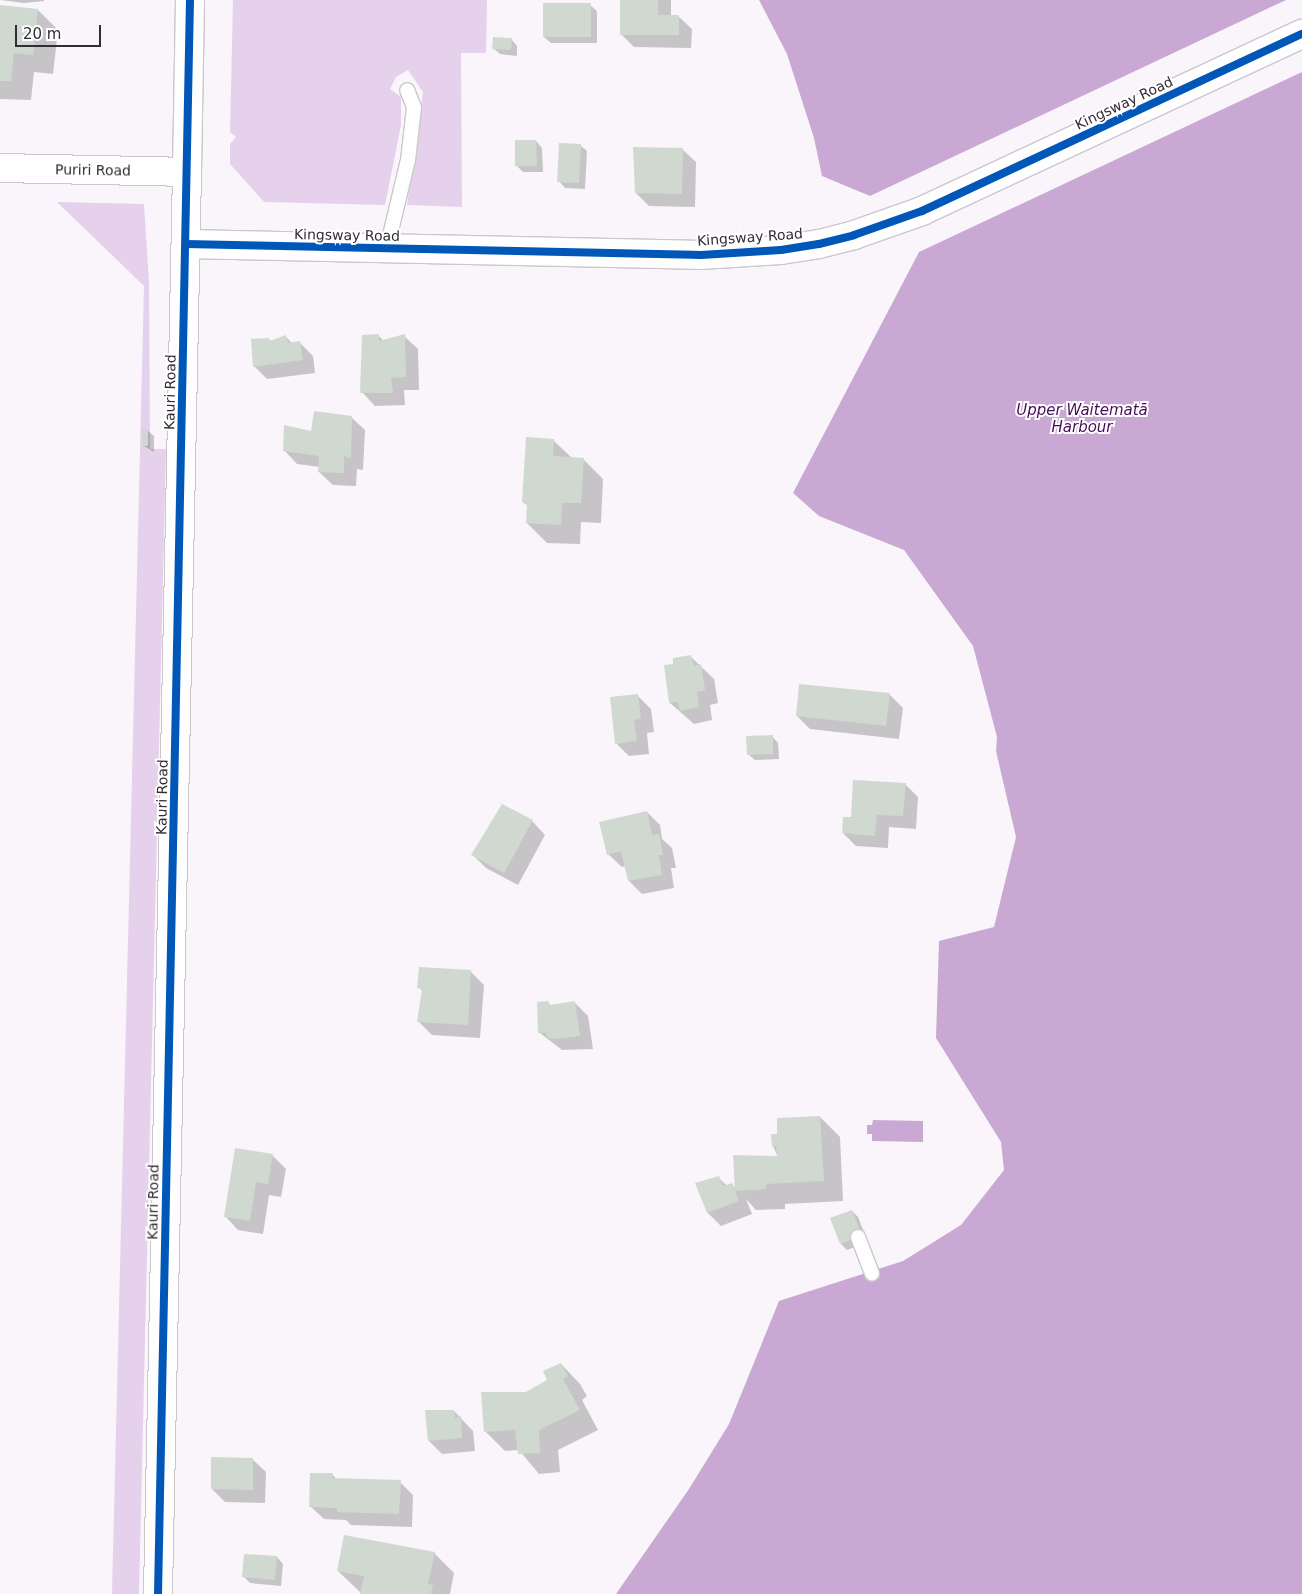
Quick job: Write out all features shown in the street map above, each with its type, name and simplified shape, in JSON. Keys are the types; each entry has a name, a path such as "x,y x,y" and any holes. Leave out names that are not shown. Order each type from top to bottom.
{"street":[{"name":"Kauri Road","path":"158,1594 190,0"},
{"name":"Kingsway Road","path":"186,244 701,255 781,250 819,244 854,235 922,211 1302,34"},
{"name":"Puriri Road","path":"0,168 187,172"}],"lane":[{"path":"387,248 408,160 414,107 407,90"},
{"path":"858,1238 872,1273"}],"shaded area":[{"path":"233,0 487,0 486,53 461,53 462,207 407,205 423,92 408,70 396,77 390,89 401,97 401,125 385,205 264,202 230,164 230,144 236,137 230,132"},
{"path":"57,202 144,204 149,281 150,449 166,449 139,1594 112,1594 144,286"}],"water":[{"path":"759,0 1286,0 870,196 822,176 814,138 787,54"},
{"name":"Upper Waitematā Harbour","path":"1302,72 1302,1594 616,1594 689,1489 729,1424 779,1301 903,1261 961,1225 1004,1170 1001,1142 936,1038 939,941 994,927 1016,837 996,751 997,737 973,646 904,550 819,516 793,493 919,252"},
{"path":"873,1120 923,1121 923,1142 872,1141 872,1134 867,1134 867,1125 872,1125"}],"building":[{"path":"620,0 658,0 658,15 679,15 679,35 620,35"},
{"path":"543,3 591,3 591,37 543,37"},
{"path":"0,5 38,9 33,55 14,53 11,81 0,81"},
{"path":"493,37 512,38 511,50 492,49"},
{"path":"515,140 536,140 537,166 515,166"},
{"path":"559,143 581,144 579,183 557,182"},
{"path":"633,147 683,148 682,194 635,193"},
{"path":"379,334 379,341 405,334 406,377 391,378 393,393 360,393 362,335"},
{"path":"286,335 288,343 300,341 303,360 253,367 251,339 269,338 270,341"},
{"path":"314,411 352,416 351,458 344,456 344,473 318,472 319,456 283,451 284,425 311,431"},
{"path":"142,429 148,429 148,446 142,446"},
{"path":"526,437 554,439 553,456 584,458 581,503 562,503 561,525 526,523 527,504 522,502"},
{"path":"691,655 694,666 701,664 705,690 697,692 699,707 680,711 678,702 669,703 664,665 673,664 673,658"},
{"path":"799,684 890,693 886,726 796,716"},
{"path":"638,694 641,719 634,720 637,741 615,744 610,697"},
{"path":"773,735 773,754 747,755 746,736"},
{"path":"853,780 906,783 903,816 877,815 875,836 842,833 843,817 851,817"},
{"path":"502,804 533,820 504,873 471,855"},
{"path":"647,811 652,835 659,834 663,855 659,855 662,875 628,881 621,851 607,855 599,822"},
{"path":"419,967 471,970 468,1025 417,1022 422,989 417,988"},
{"path":"548,1001 550,1005 575,1001 580,1036 556,1039 548,1038 546,1033 538,1033 537,1002"},
{"path":"820,1116 824,1181 766,1184 766,1189 735,1191 733,1155 777,1156 776,1146 772,1147 771,1134 777,1134 777,1118"},
{"path":"235,1148 273,1154 268,1184 256,1182 250,1221 224,1217"},
{"path":"719,1176 723,1186 732,1183 739,1201 707,1213 695,1183"},
{"path":"852,1210 862,1236 840,1244 830,1218"},
{"path":"561,1363 568,1376 563,1379 580,1410 539,1430 540,1453 518,1454 515,1430 484,1432 481,1392 526,1392 547,1380 543,1371"},
{"path":"425,1410 454,1410 455,1418 461,1416 462,1438 428,1441"},
{"path":"211,1457 253,1458 253,1490 211,1489"},
{"path":"310,1473 333,1473 332,1478 401,1480 399,1514 337,1512 337,1508 309,1507"},
{"path":"344,1535 435,1552 428,1584 433,1585 431,1594 360,1594 364,1576 337,1571"},
{"path":"244,1554 277,1556 275,1580 242,1577"}],"cycle path":[{"path":"158,1594 190,0"},
{"path":"186,244 701,255 781,250 819,244 854,235 922,211 1302,34"}]}
